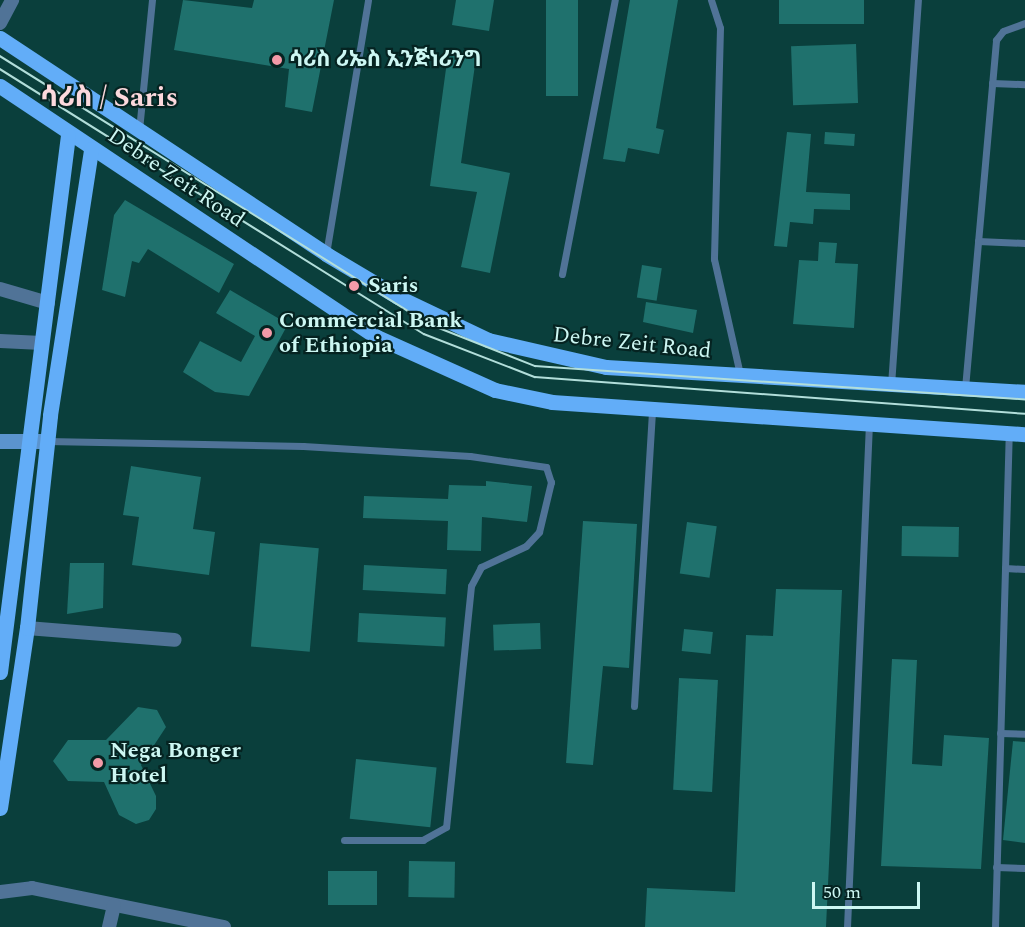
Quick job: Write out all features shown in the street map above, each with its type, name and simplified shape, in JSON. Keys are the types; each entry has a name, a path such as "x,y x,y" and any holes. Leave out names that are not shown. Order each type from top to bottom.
{"main road":[{"name":"Debre Zeit Road","path":"0,38 138,132 326,254 448,324 540,356 606,367 740,377 1025,392"},
{"name":"Debre Zeit Road","path":"0,86 68,135 331,309 436,368 552,402 1025,434"},
{"path":"0,672 68,135"},
{"path":"0,808 27,628 47,441 91,149"}],"street":[{"path":"0,23 12,0"},
{"path":"0,290 48,303"},
{"path":"0,341 42,343"},
{"path":"0,441 47,441"},
{"path":"27,628 175,640"},
{"path":"0,892 32,888 224,927"},
{"path":"109,927 114,906"}],"lane":[{"path":"138,132 152,0"},
{"path":"326,254 368,0"},
{"path":"562,274 615,0"},
{"path":"711,0 720,28 714,259 736,340 740,377"},
{"path":"891,385 918,0"},
{"path":"965,389 996,40 1003,31 1025,23"},
{"path":"992,83 1025,84"},
{"path":"978,241 1025,243"},
{"path":"634,706 652,410"},
{"path":"846,927 869,423"},
{"path":"995,927 1009,433"},
{"path":"47,441 303,446 470,456 546,468 551,482 539,532 526,546 481,567 471,586 446,827 423,840 344,840"},
{"path":"1005,568 1025,569"},
{"path":"1000,733 1025,734"},
{"path":"996,867 1025,868"}],"building":[{"name":"ሳሪስ ሪኤስ ኢንጅነሪንግ","path":"183,0 252,8 254,0 334,0 312,112 285,107 289,69 174,50"},
{"path":"456,0 494,0 489,31 452,25"},
{"path":"546,0 578,0 578,96 546,96"},
{"path":"630,0 678,0 656,128 664,130 659,154 628,148 625,162 603,159"},
{"path":"779,0 864,0 864,24 779,24"},
{"path":"856,44 858,103 793,105 791,46"},
{"path":"448,54 476,58 461,163 510,173 490,273 461,267 477,192 430,186"},
{"path":"787,132 811,134 806,192 850,194 850,210 814,209 813,224 790,222 787,247 774,246"},
{"path":"825,132 855,134 854,146 824,144"},
{"path":"125,200 234,264 219,293 148,249 139,263 132,261 125,297 102,290 114,215"},
{"path":"819,242 837,243 835,263 858,264 854,328 793,324 799,260 818,261"},
{"path":"642,265 662,268 657,301 637,298"},
{"path":"230,290 288,324 249,396 215,392 183,372 200,341 241,362 255,336 216,313"},
{"path":"646,302 697,310 693,333 643,322"},
{"path":"131,466 201,477 193,529 215,532 209,575 132,565 139,517 123,515"},
{"path":"486,481 532,486 527,522 482,517 481,551 447,550 448,521 363,518 364,496 448,499 449,485 486,486"},
{"path":"583,521 637,524 629,668 603,666 593,765 566,763"},
{"path":"687,522 717,526 709,578 680,573"},
{"path":"902,526 959,527 958,557 901,556"},
{"path":"260,543 319,548 310,652 251,647"},
{"path":"70,563 104,563 103,608 67,614"},
{"path":"364,565 447,569 446,594 363,590"},
{"path":"776,589 842,590 826,927 645,927 647,888 735,892 746,635 773,636"},
{"path":"359,613 446,618 444,647 357,642"},
{"path":"540,623 541,649 494,651 493,625"},
{"path":"684,629 713,632 711,654 682,651"},
{"path":"892,659 917,660 912,764 942,766 944,735 989,738 981,869 881,866"},
{"path":"679,678 718,680 712,792 673,790"},
{"name":"Nega Bonger Hotel","path":"138,707 157,710 166,727 141,765 156,796 156,809 149,820 136,824 119,815 104,782 68,781 53,761 68,740 106,740"},
{"path":"1013,741 1025,742 1025,843 1003,840"},
{"path":"356,759 437,767 430,827 350,819"},
{"path":"409,861 455,862 454,898 408,897"},
{"path":"328,871 377,871 377,905 328,905"}],"tram line":[{"path":"0,56 429,324 535,366 1025,399"},
{"path":"0,69 424,334 535,377 1025,414"}],"place":[{"name":"ሳሪስ ሪኤስ ኢንጅነሪንግ","path":"277,60"},
{"name":"Saris","path":"354,286"},
{"name":"Commercial Bank of Ethiopia","path":"267,333"},
{"name":"Nega Bonger Hotel","path":"98,763"}],"district":[{"name":"ሳሪስ / Saris","path":"109,98"}]}
